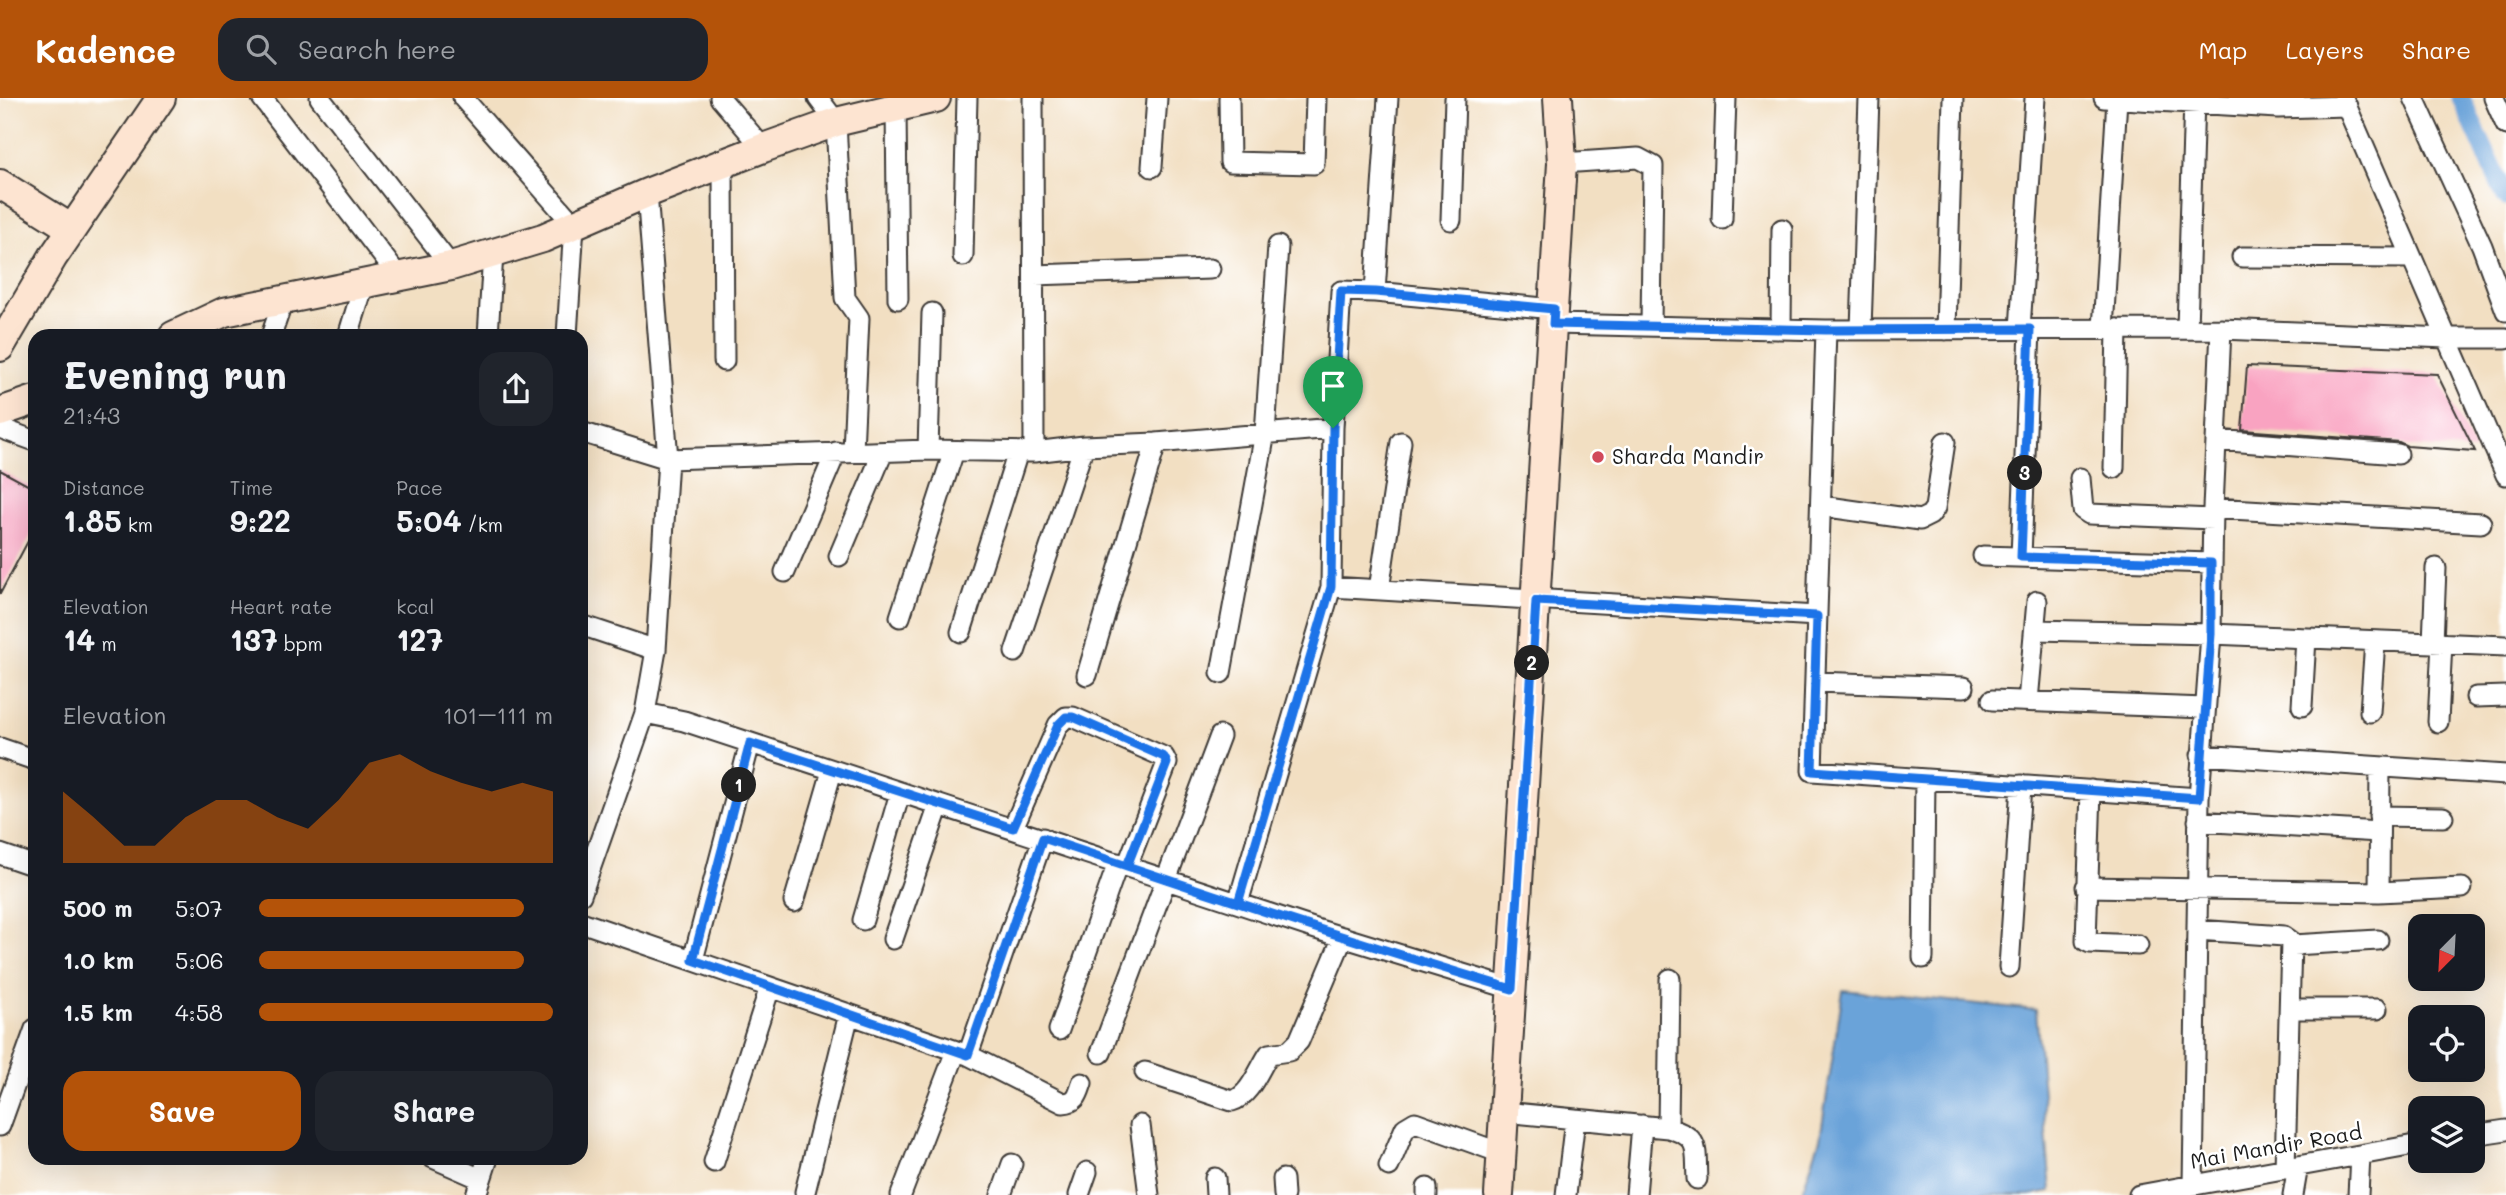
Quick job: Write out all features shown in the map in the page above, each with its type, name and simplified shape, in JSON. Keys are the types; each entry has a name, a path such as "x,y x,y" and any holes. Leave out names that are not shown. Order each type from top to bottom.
{"main road":[{"path":"0,347 72,229 160,98"},
{"path":"189,329 224,313 451,266 543,238 647,193 763,148 836,122 936,98"},
{"path":"1499,1195 1554,317 1562,163 1558,98"},
{"path":"0,184 72,229"},
{"path":"0,412 28,402"}],"street":[{"path":"262,98 399,277"},
{"path":"320,98 451,266"},
{"path":"463,98 574,225 568,329"},
{"path":"720,98 763,148"},
{"path":"785,572 844,452 859,318 845,298 836,122 818,98"},
{"path":"963,256 967,98"},
{"path":"961,632 1026,452 1034,275 1033,98"},
{"path":"1152,167 1157,98"},
{"path":"1228,98 1230,162 1314,164 1316,98"},
{"path":"1376,292 1388,98"},
{"path":"1451,220 1455,98"},
{"path":"1722,219 1726,98"},
{"path":"1861,330 1869,98"},
{"path":"1945,330 1953,98"},
{"path":"2021,557 2025,329 2035,98"},
{"path":"2104,98 2194,101 2278,108 2345,102 2506,475"},
{"path":"2414,98 2482,246 2506,311"},
{"path":"2494,98 2506,125"},
{"path":"2114,468 2110,329 2117,99"},
{"path":"2186,329 2194,101"},
{"path":"896,108 898,299"},
{"path":"1562,163 1639,158 1653,166 1651,326"},
{"path":"723,165 724,361"},
{"path":"588,875 645,713 656,650 668,459 647,193"},
{"path":"1781,329 1782,229"},
{"path":"1221,673 1265,433 1278,246"},
{"path":"488,329 493,253"},
{"path":"2242,257 2412,258"},
{"path":"1034,275 1210,269"},
{"path":"350,329 364,284"},
{"path":"1238,903 1331,587 1333,428 1341,291 1376,292 1554,317 1651,326 1826,330 2221,329 2506,338"},
{"path":"273,329 283,301"},
{"path":"928,450 932,313"},
{"path":"2193,1185 2199,798 2211,634 2211,563 2221,329"},
{"path":"1826,330 1812,771 2199,798"},
{"path":"0,428 28,438"},
{"path":"588,434 668,459 928,450 1026,452 1333,428"},
{"path":"2216,440 2398,454"},
{"path":"1379,590 1401,442"},
{"path":"1821,506 1920,520 1930,515 1935,508 1945,442"},
{"path":"1087,675 1156,443"},
{"path":"1015,652 1084,446"},
{"path":"900,617 954,451"},
{"path":"839,556 883,452"},
{"path":"2080,478 2083,510 2090,514 2213,513 2481,523"},
{"path":"1983,555 2211,563"},
{"path":"2436,568 2438,722"},
{"path":"1331,587 1817,616"},
{"path":"2028,701 2037,601"},
{"path":"588,627 656,650"},
{"path":"2035,630 2506,646"},
{"path":"2302,706 2306,638"},
{"path":"2370,712 2375,641"},
{"path":"1815,682 1965,687"},
{"path":"2476,697 2506,696"},
{"path":"1992,700 2205,708"},
{"path":"645,713 684,721 1343,937 1512,989"},
{"path":"1013,828 1058,725 1066,717 1073,717 1164,757 1167,763 1123,864 1059,1030"},
{"path":"1101,1052 1220,736"},
{"path":"693,960 750,743"},
{"path":"0,748 28,757"},
{"path":"2201,755 2506,775"},
{"path":"2379,892 2381,767"},
{"path":"794,902 832,771"},
{"path":"1923,958 1925,779"},
{"path":"2009,967 2021,785"},
{"path":"2091,790 2085,941 2138,945"},
{"path":"863,920 900,793"},
{"path":"893,939 939,805"},
{"path":"2199,821 2379,824 2443,817"},
{"path":"901,1195 962,1053 1043,838"},
{"path":"0,855 28,864"},
{"path":"2086,887 2379,892 2462,888"},
{"path":"588,924 962,1053 1063,1103 1071,1102 1077,1097 1082,1083"},
{"path":"2197,930 2284,936 2293,945 2290,1009 2293,1195"},
{"path":"1145,1072 1232,1101 1238,1099 1244,1094 1269,1054 1289,1051 1299,1041 1343,937"},
{"path":"2293,945 2378,940"},
{"path":"1668,1128 1670,979"},
{"path":"714,1162 770,987"},
{"path":"2290,1009 2377,1009"},
{"path":"805,1192 849,1014"},
{"path":"0,1126 28,1048"},
{"path":"1504,1112 1668,1128 1691,1138 1695,1144 1697,1179"},
{"path":"1566,1195 1575,1119"},
{"path":"1389,1166 1405,1128 1415,1122 1501,1153"},
{"path":"1140,1125 1149,1195"},
{"path":"1636,1195 1642,1125"},
{"path":"2485,1133 2506,1130"},
{"name":"Mai Mandir Road","path":"2139,1195 2164,1193 2193,1185 2242,1186 2291,1168 2408,1146"},
{"path":"2358,1195 2360,1155"},
{"path":"1001,1195 1012,1164"},
{"path":"444,1165 478,1187 486,1165"},
{"path":"1079,1195 1087,1172"}],"water":[{"path":"1843,990 2036,1010 2051,1191 2030,1195 1801,1195 1820,1139"}],"building":[{"path":"2247,366 2437,374 2475,451 2407,446 2399,442 2242,430"},
{"path":"0,470 28,485 28,541 0,594"}],"waterway":[{"path":"2461,98 2506,197"}],"place":[{"name":"Sharda Mandir","path":"1598,457"}],"route":[{"path":"1333,428 1331,587 1238,903 1181,884 1043,838 968,1055 693,960 750,743 1013,828 1058,725 1066,717 1073,717 1164,757 1167,763 1127,866 1181,884 1316,929 1512,989 1536,601 1817,616 1812,771 2199,798 2211,634 2211,563 2021,557 2030,329 1826,330 1553,324 1554,309 1341,291 1333,428"}]}
